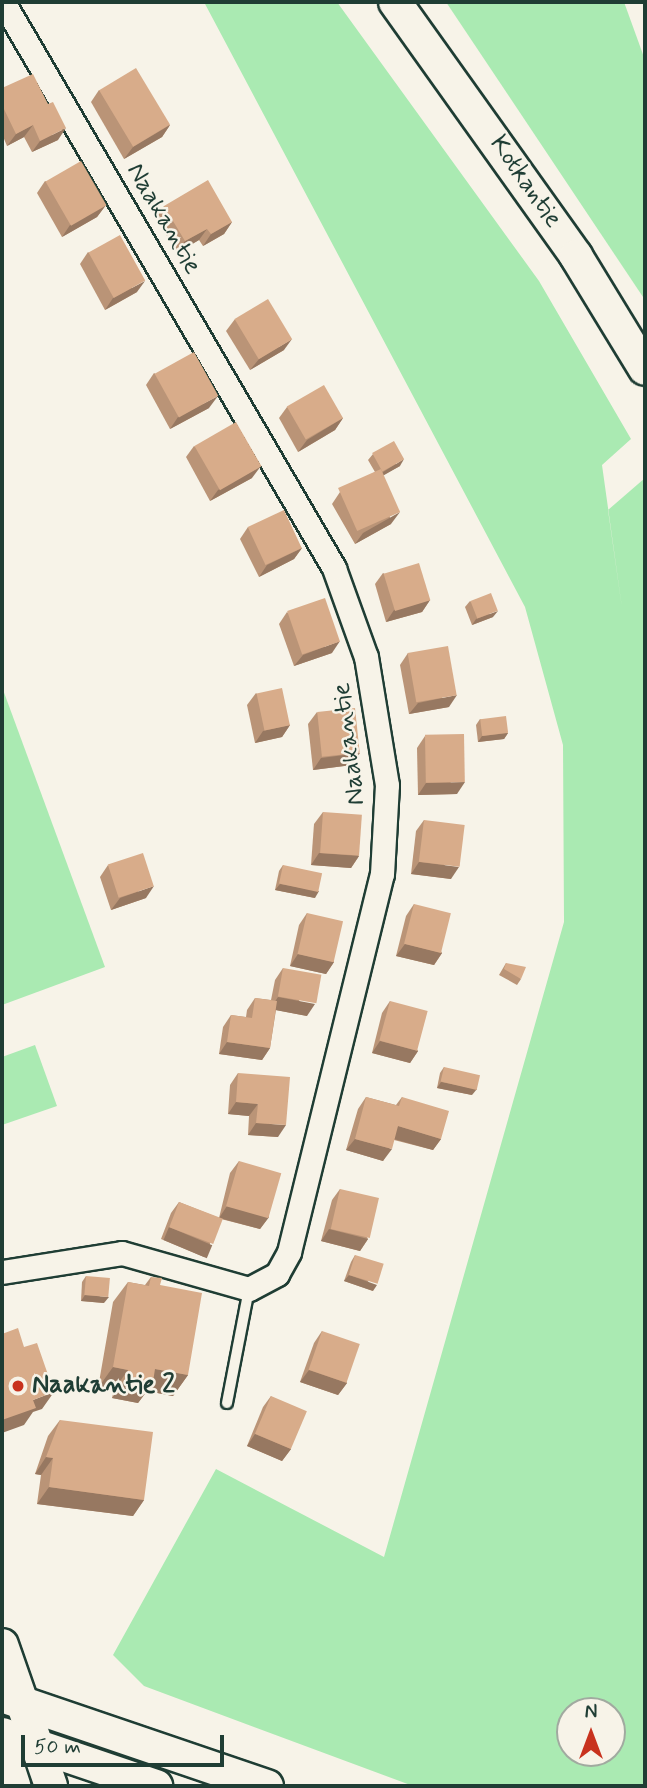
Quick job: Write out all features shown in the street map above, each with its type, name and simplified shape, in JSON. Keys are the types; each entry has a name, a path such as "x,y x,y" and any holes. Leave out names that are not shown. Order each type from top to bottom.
{"street":[{"name":"Naakantie","path":"3,2 334,568 378,711 387,785 382,874 289,1252 277,1274 249,1289"},
{"name":"Kotkantie","path":"395,2 576,256 645,369"},
{"path":"2,1272 122,1253 249,1289"},
{"path":"2,1645 12,1699 37,1746 51,1786"},
{"path":"12,1699 267,1786"},
{"path":"2,1734 156,1786"},
{"path":"2,1748 14,1786"}],"lane":[{"path":"227,1403 249,1289"}],"green space":[{"path":"204,2 337,2 539,281 631,439 602,465 608,510 645,478 645,1786 413,1786 144,1686 113,1655 216,1469 384,1557 564,922 563,745 525,607"},
{"path":"446,2 624,2 645,60 645,300"},
{"path":"2,687 105,967 2,1005"},
{"path":"35,1045 57,1106 2,1125 2,1057"}],"building":[{"path":"136,68 170,125 133,147 99,90"},
{"path":"33,74 48,104 53,102 66,128 40,141 33,125 16,134 2,105 2,88"},
{"path":"81,161 107,205 71,226 45,182"},
{"path":"208,180 232,222 211,234 207,229 185,241 164,206"},
{"path":"120,235 145,280 114,298 89,252"},
{"path":"268,299 292,339 259,359 235,319"},
{"path":"194,352 218,396 179,418 155,374"},
{"path":"324,385 343,418 306,439 287,406"},
{"path":"236,422 262,466 220,490 194,446"},
{"path":"394,441 404,459 382,471 372,453"},
{"path":"381,469 400,512 357,531 338,488"},
{"path":"284,510 302,548 265,565 248,527"},
{"path":"419,563 430,600 395,611 384,574"},
{"path":"491,593 498,611 477,619 470,601"},
{"path":"325,598 340,641 302,655 287,611"},
{"path":"448,646 457,695 416,702 408,653"},
{"path":"282,688 290,725 264,731 257,693"},
{"path":"355,708 360,753 322,757 317,712"},
{"path":"506,716 508,733 482,736 480,719"},
{"path":"464,734 465,782 426,783 425,735"},
{"path":"323,812 362,815 359,856 320,853"},
{"path":"424,820 465,825 460,867 419,862"},
{"path":"143,853 154,886 119,898 108,864"},
{"path":"283,865 322,873 318,892 279,884"},
{"path":"414,904 451,913 441,953 404,944"},
{"path":"307,913 343,921 334,962 298,954"},
{"path":"506,963 526,967 521,979 504,969"},
{"path":"283,968 321,975 316,1003 278,997"},
{"path":"255,998 277,1001 270,1048 227,1042 231,1015 252,1018"},
{"path":"390,1001 428,1011 417,1051 379,1041"},
{"path":"444,1067 480,1075 477,1090 441,1082"},
{"path":"238,1073 290,1077 286,1125 256,1123 258,1104 236,1102"},
{"path":"366,1097 399,1106 402,1097 449,1111 441,1139 398,1126 392,1149 355,1139"},
{"path":"239,1161 281,1173 268,1218 226,1206"},
{"path":"340,1189 379,1198 370,1238 331,1229"},
{"path":"179,1202 223,1219 213,1244 169,1227"},
{"path":"355,1255 384,1264 378,1284 349,1275"},
{"path":"86,1276 110,1278 108,1297 84,1295"},
{"path":"151,1277 162,1278 160,1285 202,1293 188,1375 155,1369 153,1382 127,1378 128,1370 113,1367 128,1282 149,1286"},
{"path":"18,1328 24,1347 37,1343 54,1392 33,1400 36,1408 2,1420 2,1334"},
{"path":"322,1331 360,1344 346,1383 309,1370"},
{"path":"271,1396 307,1411 291,1449 255,1434"},
{"path":"60,1420 153,1432 144,1500 49,1487 53,1458 46,1457"}],"place":[{"name":"Naakantie 2","path":"18,1386"}]}
